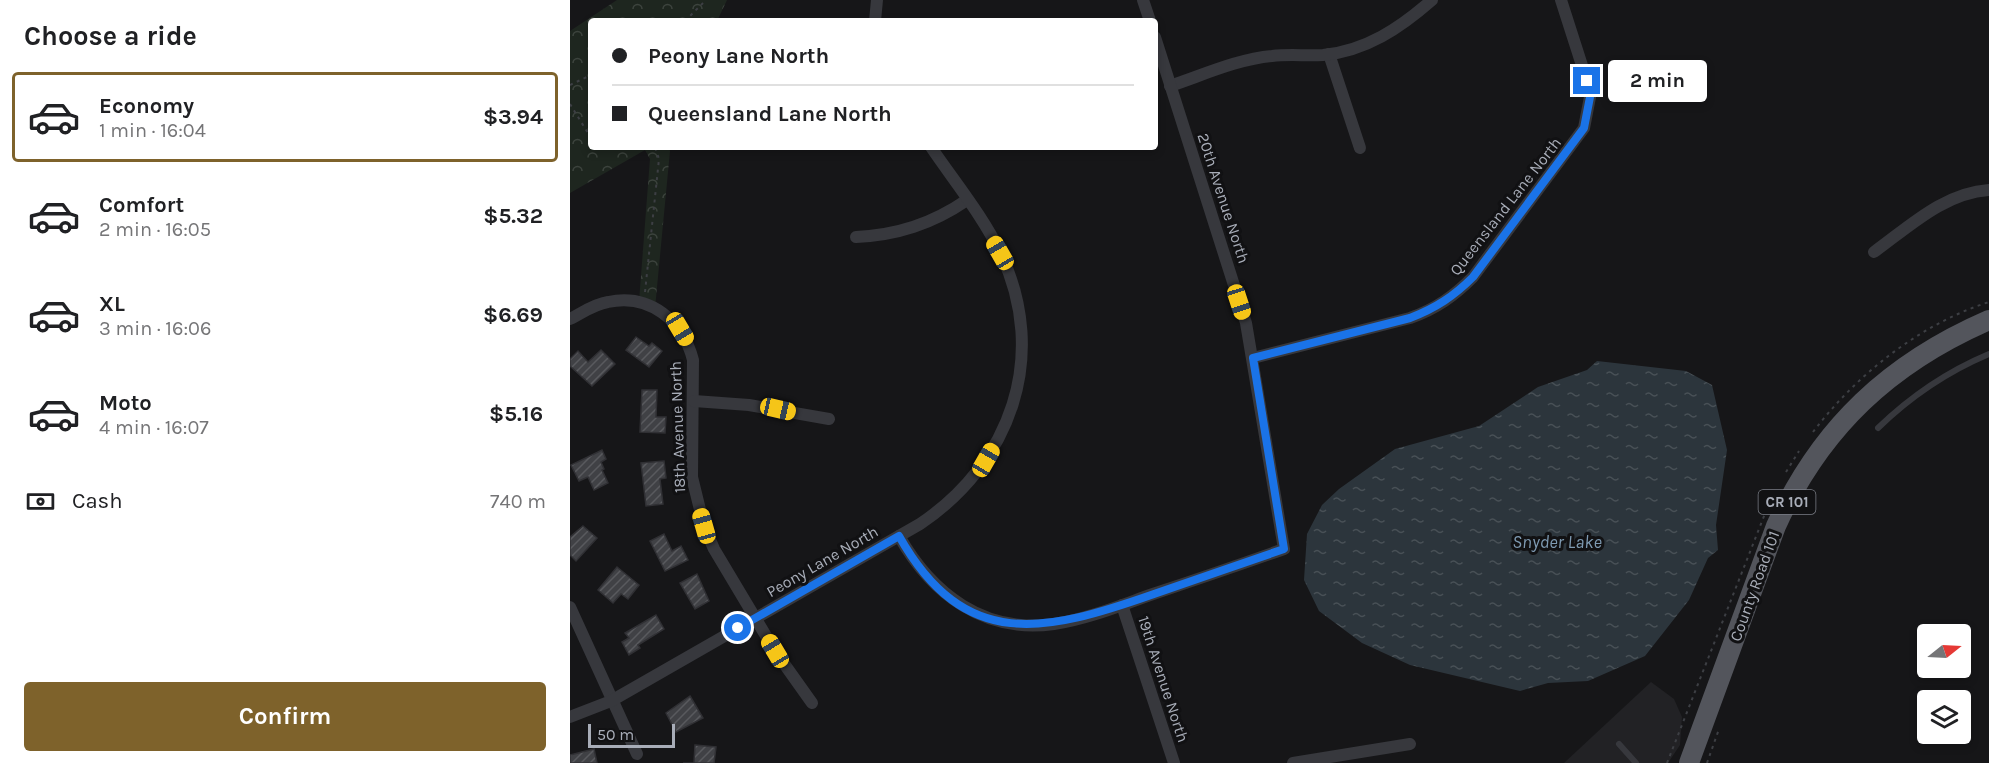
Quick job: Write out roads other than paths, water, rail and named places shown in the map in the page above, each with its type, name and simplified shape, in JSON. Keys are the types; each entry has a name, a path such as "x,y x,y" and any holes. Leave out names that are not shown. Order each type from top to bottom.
{"main road":[{"name":"County Road 101","path":"1689,763 1776,526 1793,488 1814,456 1837,427 1897,371 1923,352 1989,320"}],"street":[{"path":"875,18 877,0"},
{"path":"1143,0 1149,18"},
{"path":"1170,86 1249,60 1272,56 1329,54 1356,48 1385,37 1410,20 1432,0"},
{"name":"Queensland Lane North","path":"1253,358 1410,318 1434,309 1455,295 1473,277 1576,141 1588,113 1590,97 1587,81 1561,0"},
{"name":"20th Avenue North","path":"1158,47 1246,323 1284,549"},
{"path":"1329,54 1360,148"},
{"path":"899,536 945,507 967,485 986,460 1002,433 1013,404 1022,342 1017,297 1000,253 933,150"},
{"path":"1874,252 1944,203 1974,191 1989,190"},
{"path":"856,237 906,231 931,221 967,200"},
{"name":"18th Avenue North","path":"570,319 605,302 622,300 649,306 669,317 689,344 695,377 692,477 697,502 714,549 754,618 796,684 812,703"},
{"path":"694,400 749,405 829,419"},
{"name":"Peony Lane North","path":"570,717 611,701 899,536 921,570 937,588 958,603 980,615 1029,625 1055,624 1122,605 1284,549"},
{"name":"19th Avenue North","path":"1122,605 1174,763"},
{"path":"570,607 577,617 611,701 637,754"},
{"path":"1293,763 1410,744"}],"lane":[{"path":"1878,428 1907,400 1958,367 1989,354"},
{"path":"1619,744 1636,763"}],"water":[{"name":"Snyder Lake","path":"1597,361 1686,371 1712,385 1727,450 1716,525 1718,550 1708,558 1689,600 1645,656 1588,681 1548,683 1520,691 1410,665 1362,643 1319,611 1304,580 1307,534 1322,505 1339,489 1395,449 1479,426 1538,387 1587,370"}]}
